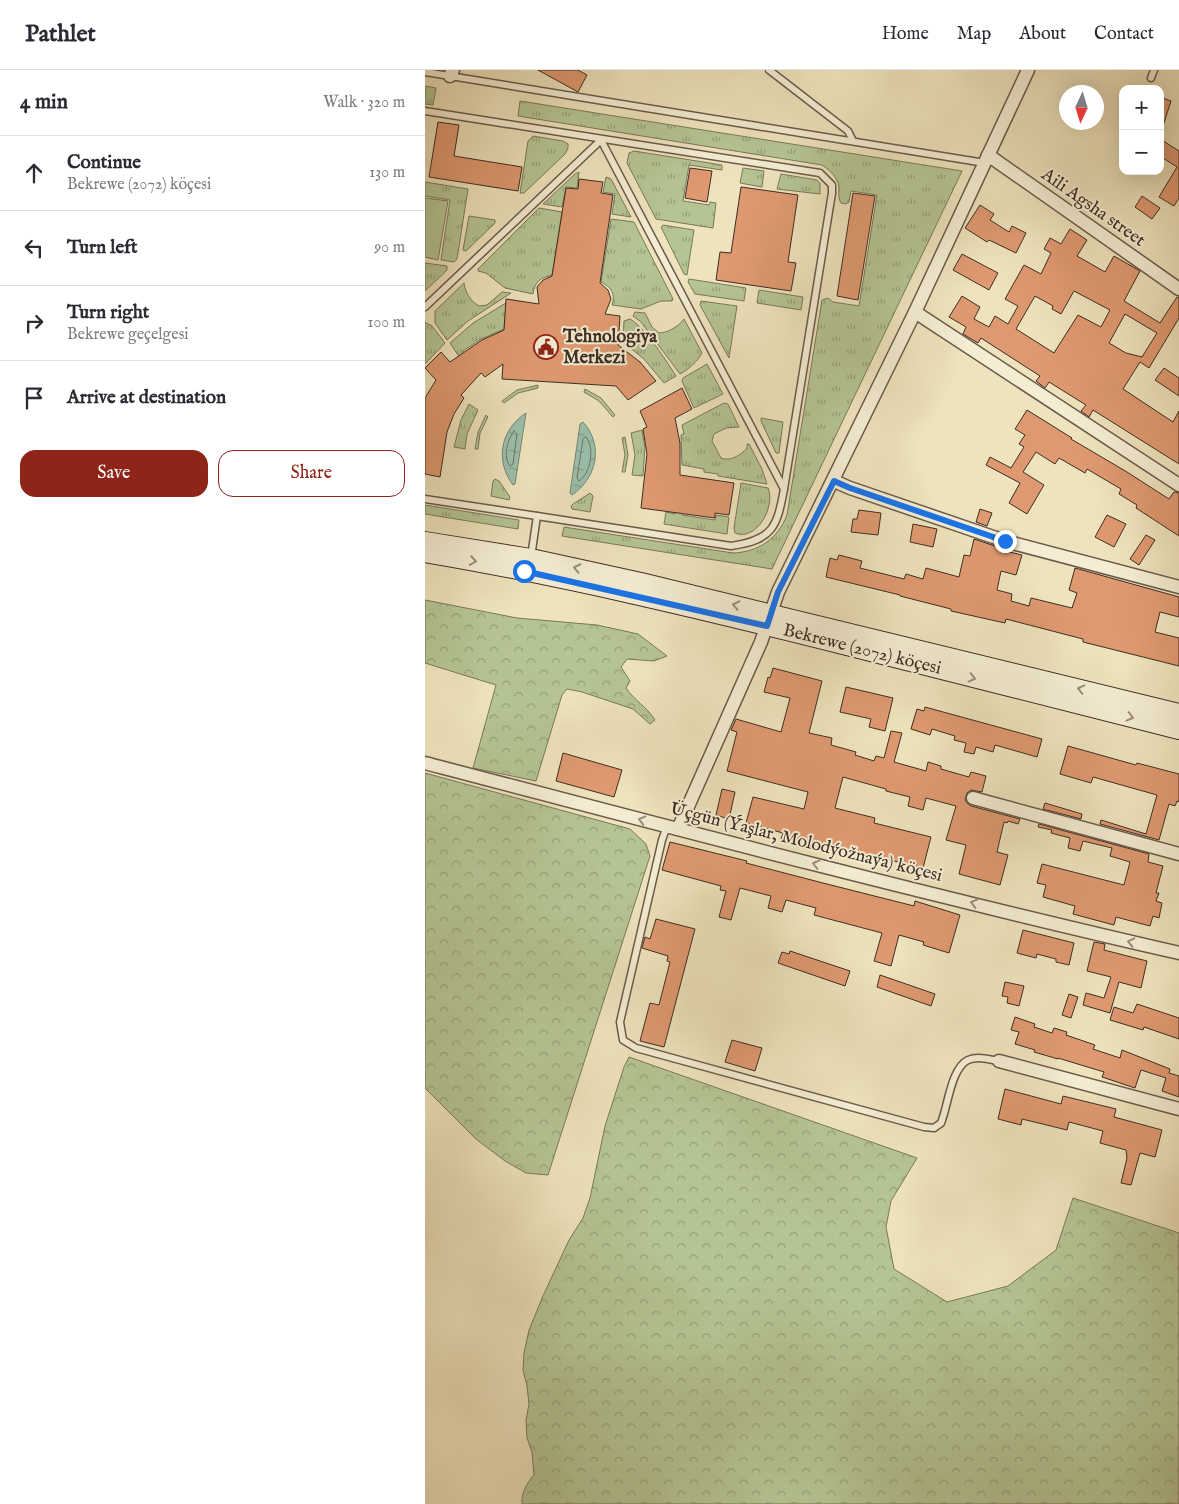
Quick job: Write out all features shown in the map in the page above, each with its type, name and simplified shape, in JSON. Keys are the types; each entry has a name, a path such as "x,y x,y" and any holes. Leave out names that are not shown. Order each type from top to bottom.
{"main road":[{"name":"Bekrewe (2072) köçesi","path":"425,541 531,558 769,619 1179,730"},
{"name":"Bekrewe (2072) köçesi","path":"425,554 499,566 769,619 1179,712"}],"street":[{"path":"673,828 761,642 778,592 834,481 915,312 1028,70"},
{"name":"Aili Agsha street","path":"986,159 1179,289"},
{"path":"915,312 1179,484"},
{"path":"834,481 1005,541 1179,588"},
{"name":"Üçgün (Ýaşlar, Molodýožnaýa) köçesi","path":"425,763 673,828 1179,953"},
{"path":"973,798 1179,854"},
{"path":"999,1061 1179,1109"}],"lane":[{"path":"769,70 848,131 853,141"},
{"path":"1151,78 1154,70"},
{"path":"425,72 451,73 853,141 986,159"},
{"path":"425,111 820,173 832,185 784,489 778,517 768,532 759,539 747,544 731,546 425,499"},
{"path":"425,307 601,140"},
{"path":"601,140 784,489"},
{"path":"531,558 537,516"},
{"path":"673,828 660,850 620,1022 623,1040 628,1044 923,1127 934,1128 941,1123 955,1074 961,1065 968,1060 979,1058 999,1061"}],"green space":[{"path":"425,86 436,88 433,105 425,104"},
{"path":"520,101 962,171 772,569 562,536 564,527 733,553 751,550 772,538 783,524 787,515 822,300 828,298 833,302 859,306 877,195 851,191 849,202 846,204 841,203 837,180 822,165 518,116"},
{"path":"533,136 563,141 568,144 568,148 565,154 524,193 520,193 528,141"},
{"path":"634,151 722,165 722,170 689,165 683,201 709,205 710,202 716,203 713,228 656,219 627,163 629,153"},
{"path":"743,168 764,171 762,187 740,183"},
{"path":"579,172 577,188 566,187 562,207 543,204 575,174"},
{"path":"781,174 817,180 820,183 820,194 777,189"},
{"path":"606,177 611,179 631,217 612,214 615,194 603,192"},
{"path":"425,182 468,189 457,259 454,262 441,260 450,200 425,196"},
{"path":"425,198 448,201 438,260 425,257"},
{"path":"539,208 562,212 552,276 545,277 539,281 533,294 505,288 486,273 478,271 478,269"},
{"path":"469,216 495,220 495,223 466,251 463,250"},
{"path":"611,219 634,222 673,299 672,301 661,301 641,309 612,305 612,291 601,282"},
{"path":"663,225 694,230 687,275 684,274 661,227"},
{"path":"425,263 447,266 447,270 425,291"},
{"path":"689,279 746,288 744,301 695,294 688,282"},
{"path":"464,283 465,290 473,302 479,306 487,305 502,292 511,293 468,321 447,340 435,323 435,311"},
{"path":"759,290 803,297 801,310 757,303"},
{"path":"701,301 737,306 729,358 700,305"},
{"path":"506,303 504,329 481,339 463,351 470,360 464,364 450,343 473,323"},
{"path":"635,312 645,313 652,327 659,333 673,329 684,319 702,353 693,365 680,374 641,322 633,316"},
{"path":"630,319 648,336 676,376 664,383 644,359 623,342 624,321"},
{"path":"425,322 432,326 445,343 425,364"},
{"path":"707,364 723,394 694,408 682,381 683,378"},
{"path":"538,385 538,388 518,393 504,403 502,401 517,390"},
{"path":"585,389 601,398 615,415 613,417 599,401 584,392"},
{"path":"724,403 728,404 739,427 726,428 714,434 712,441 721,458 728,459 739,455 745,451 747,444 749,444 762,469 767,484 718,476 718,474 704,472 704,469 682,465 681,435 684,434 682,425"},
{"path":"469,404 478,410 467,434 465,449 454,447 461,420"},
{"path":"486,415 488,417 480,433 478,449 475,449 478,432"},
{"path":"761,418 783,422 779,453 776,453"},
{"path":"642,430 645,448 643,476 632,475 635,455 631,433"},
{"path":"625,437 628,455 625,472 622,472 625,455 622,438"},
{"path":"495,479 499,481 510,497 509,500 491,496"},
{"path":"741,483 768,488 770,496 767,513 762,521 757,528 743,534 735,533 734,528"},
{"path":"590,493 593,496 590,512 572,509 571,506 573,504"},
{"path":"425,505 519,520 518,529 425,514"},
{"path":"676,509 683,510 682,515 715,520 716,515 729,517 727,534 664,524 666,512 675,514"},
{"path":"425,600 517,618 597,625 638,634 667,656 654,661 627,659 621,667 630,681 626,688 655,720 650,724 633,709 567,689 562,695 536,781 473,768 496,685 425,663"},
{"path":"425,773 630,829 646,844 650,856 548,1175 526,1173 505,1161 476,1139 425,1088"},
{"path":"629,1057 917,1158 891,1201 886,1227 894,1269 947,1302 1008,1286 1056,1250 1073,1198 1179,1233 1179,1504 522,1504 525,1488 534,1475 532,1452 527,1438 526,1420 529,1404 523,1370 524,1353 529,1330 569,1240 583,1218 590,1198 605,1126"}],"water":[{"path":"526,413 515,484 513,485 507,476 504,466 503,446 510,428"},
{"path":"583,422 590,431 594,441 595,461 587,480 572,495 570,493 580,424"}],"building":[{"path":"538,70 578,70 587,75 578,92"},
{"path":"1164,98 1171,101 1164,123"},
{"path":"438,122 459,125 454,156 522,167 518,191 429,177"},
{"path":"1164,142 1179,151 1179,198 1174,206 1159,197 1177,167 1164,159"},
{"path":"690,168 712,171 707,202 685,198"},
{"name":"Tehnologiya Merkezi","path":"579,179 603,182 601,193 613,195 600,283 608,290 611,299 605,314 620,316 618,345 640,362 656,381 628,400 616,386 502,379 503,364 485,377 481,373 461,395 464,398 454,414 447,432 440,477 425,474 425,398 436,380 425,368 441,352 450,362 482,340 504,330 506,299 539,304 537,287 543,280 552,276 566,188 578,189"},
{"path":"741,187 798,195 788,262 796,263 791,291 716,280 720,252 731,253"},
{"path":"853,193 875,196 858,300 837,296"},
{"path":"1142,196 1160,208 1152,219 1135,207"},
{"path":"980,205 994,214 990,220 1009,232 1012,226 1026,233 1016,253 989,240 987,242 965,228"},
{"path":"1070,229 1087,240 1077,256 1105,272 1114,256 1140,271 1124,301 1160,323 1177,297 1179,297 1179,318 1149,368 1140,362 1123,389 1173,422 1179,411 1179,464 1093,410 1089,417 1081,411 1086,405 1049,382 1045,388 1036,381 1040,376 981,338 978,343 963,334 966,327 949,317 962,296 980,307 974,319 989,327 995,316 1008,324 1018,306 1005,299 1024,265 1041,274 1051,253 1044,249 1050,238 1061,244","holes":["1074,291 1110,310 1101,327 1078,315 1054,353 1016,329 1035,296 1053,306 1052,309 1061,314","1125,314 1157,333 1142,357 1126,353 1109,343"]},
{"path":"962,254 998,273 989,290 953,270"},
{"path":"1164,368 1179,378 1179,396 1155,380"},
{"path":"682,388 692,409 675,418 680,443 680,475 734,483 729,515 715,513 715,518 641,508 647,454 643,429 647,427 640,411"},
{"path":"1027,410 1169,499 1174,492 1179,493 1179,536 1136,508 1137,505 1119,494 1121,489 1087,469 1085,473 1059,458 1055,464 1036,452 1023,472 1044,485 1027,514 1009,503 1020,483 986,465 990,457 1011,468 1024,447 1019,444 1025,435 1015,429"},
{"path":"980,509 992,513 987,526 976,522"},
{"path":"859,510 881,513 878,535 851,532 853,519 857,519"},
{"path":"1107,515 1126,524 1114,547 1095,537"},
{"path":"913,524 937,529 933,547 910,542"},
{"path":"1146,535 1155,540 1139,565 1130,559"},
{"path":"974,539 998,547 997,549 1022,555 1016,575 1001,571 997,590 1012,594 1011,601 1029,606 1031,598 1072,608 1077,593 1069,590 1075,568 1179,597 1179,617 1160,612 1155,632 1179,638 1179,666 1083,642 1083,639 1006,619 1005,623 951,611 951,609 900,595 826,577 830,558 837,560 839,555 862,561 860,568 904,579 906,574 923,579 926,568 959,577 964,555 970,556"},
{"path":"773,668 822,681 809,733 832,738 831,745 856,752 855,755 874,761 876,756 884,758 891,731 902,733 894,762 926,771 928,762 941,766 941,769 969,777 971,772 986,776 982,792 971,790 967,793 965,800 967,803 971,806 1020,819 1018,824 1008,821 1007,823 1004,822 997,852 1008,855 1000,885 959,874 966,845 946,840 956,806 926,798 923,810 908,806 910,797 843,777 835,808 875,818 874,823 931,837 923,868 797,838 796,843 781,839 783,833 746,823 753,797 804,809 808,792 727,771 737,732 731,730 736,719 781,732 790,698 764,692 768,677 770,678"},
{"path":"846,687 893,698 885,731 869,727 871,719 840,712"},
{"path":"925,707 1042,739 1037,757 995,745 993,752 976,747 974,754 964,752 966,743 954,740 955,736 932,729 930,735 911,729 917,709 924,711"},
{"path":"1068,746 1136,765 1137,763 1179,774 1179,802 1177,801 1175,806 1169,804 1159,840 1100,824 1101,820 1146,834 1157,795 1093,777 1091,783 1060,774"},
{"path":"563,753 622,770 614,797 556,781"},
{"path":"722,789 735,792 729,819 716,815"},
{"path":"1045,803 1082,814 1081,819 1043,809"},
{"path":"1039,824 1149,854 1148,862 1163,866 1156,893 1159,893 1156,901 1162,903 1159,918 1153,916 1150,926 1116,917 1114,925 1073,914 1075,906 1043,897 1046,885 1037,883 1042,864 1124,885 1130,862 1110,856 1112,848 1083,841 1080,851 1068,848 1070,838 1051,833 1052,830 1038,827"},
{"path":"670,842 914,906 915,901 960,915 949,953 923,945 924,942 899,935 891,966 874,961 882,933 814,915 816,908 786,900 782,912 768,908 771,896 740,888 731,920 719,917 726,891 720,890 721,886 662,870"},
{"path":"656,919 695,929 664,1047 640,1041 650,1003 659,1005 670,962 667,961 668,956 642,948 645,937 650,939"},
{"path":"1023,930 1074,943 1069,965 1037,954 1036,958 1017,953"},
{"path":"1094,942 1105,944 1104,950 1147,961 1141,988 1119,982 1110,1013 1083,1005 1086,993 1104,998 1111,977 1087,971"},
{"path":"790,951 850,971 845,986 778,963 782,952 789,954"},
{"path":"880,975 935,994 931,1006 877,987"},
{"path":"1005,982 1024,986 1019,1006 1007,1003 1008,997 1002,996"},
{"path":"1069,994 1078,997 1071,1018 1062,1015"},
{"path":"1137,1004 1179,1018 1179,1039 1144,1027 1143,1030 1110,1020 1114,1007 1133,1013"},
{"path":"1015,1017 1035,1024 1034,1027 1052,1033 1054,1028 1067,1032 1066,1035 1095,1045 1093,1049 1120,1058 1122,1050 1170,1069 1169,1073 1179,1076 1179,1097 1162,1091 1166,1078 1141,1070 1135,1088 1102,1077 1104,1072 1034,1052 1035,1050 1015,1044 1019,1032 1011,1030"},
{"path":"732,1040 762,1048 755,1071 725,1062"},
{"path":"1005,1089 1061,1104 1063,1096 1116,1109 1114,1117 1162,1130 1155,1157 1140,1153 1131,1185 1121,1183 1127,1158 1126,1150 1100,1143 1103,1131 1069,1122 1067,1130 1022,1119 1021,1125 998,1119"}],"place":[{"name":"Tehnologiya Merkezi","path":"546,347"}],"route":[{"path":"524,571 767,626 778,592 834,481 1005,541"}]}
